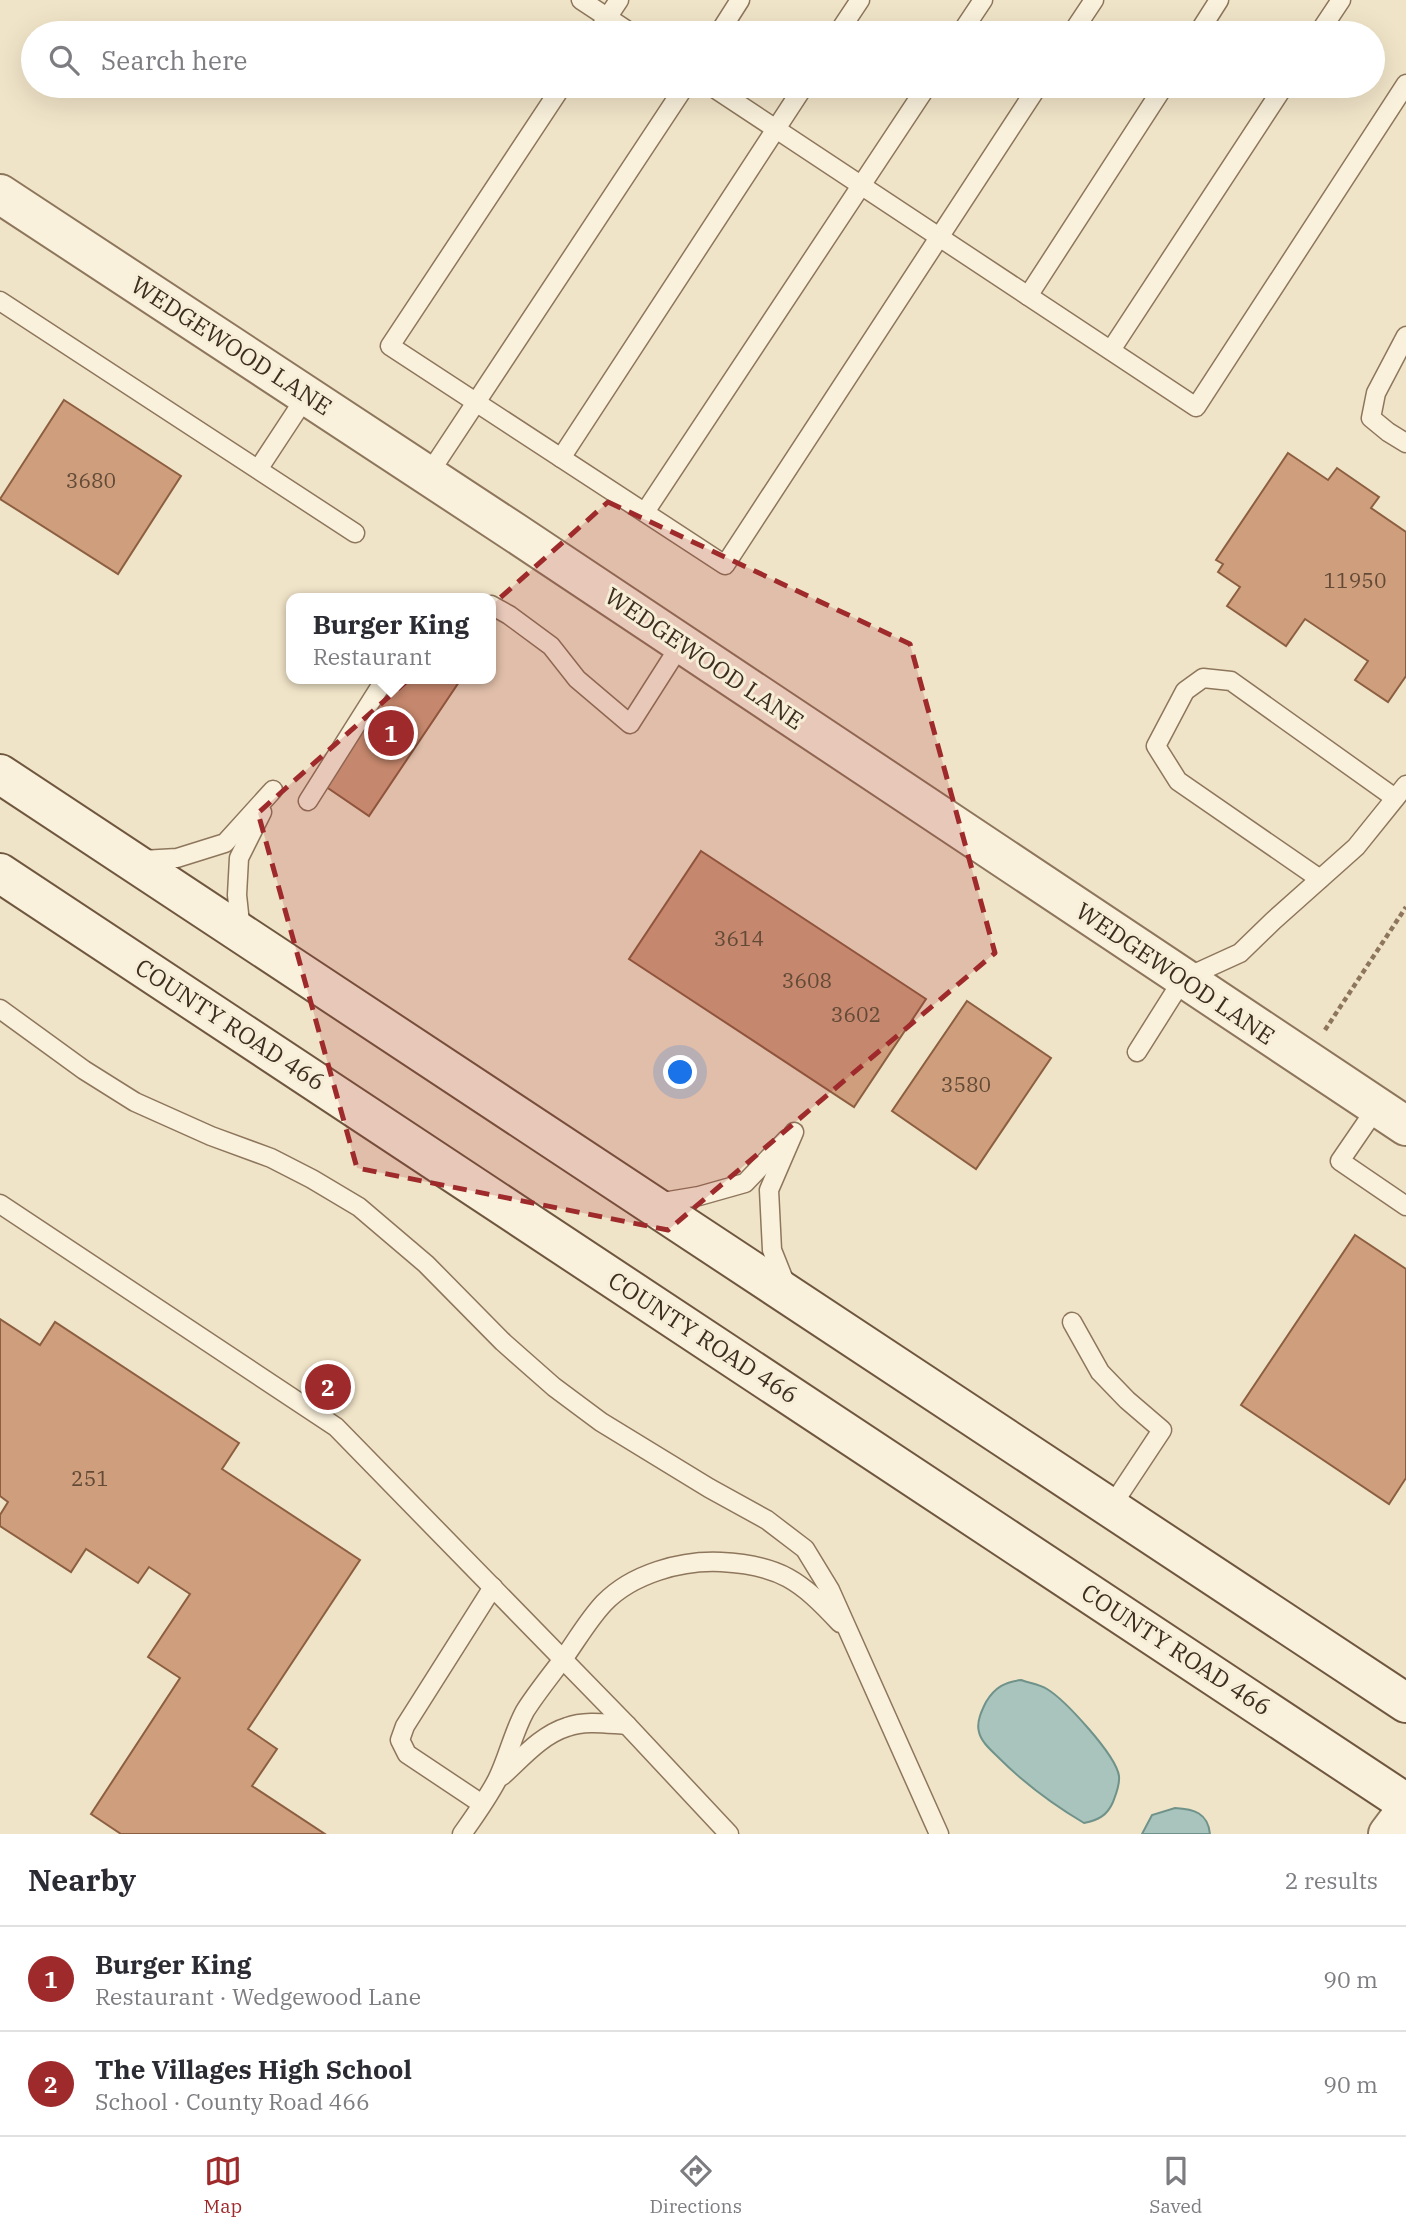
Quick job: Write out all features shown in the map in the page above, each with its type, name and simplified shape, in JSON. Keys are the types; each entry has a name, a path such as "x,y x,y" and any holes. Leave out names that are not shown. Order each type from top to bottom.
{"main road":[{"name":"WEDGEWOOD LANE","path":"0,194 428,475 1391,1117"},
{"path":"0,774 1406,1703"},
{"name":"COUNTY ROAD 466","path":"0,873 1406,1803"},
{"path":"1388,1834 1406,1810"}],"lane":[{"path":"581,0 612,21"},
{"path":"605,21 619,0"},
{"path":"727,21 740,0"},
{"path":"846,21 860,0"},
{"path":"969,21 983,0"},
{"path":"1080,21 1094,0"},
{"path":"1206,21 1219,0"},
{"path":"1327,21 1341,0"},
{"path":"729,98 1196,407 1406,84"},
{"path":"554,98 390,346 725,565 1030,98"},
{"path":"428,475 677,98"},
{"path":"561,458 796,98"},
{"path":"645,512 920,98"},
{"path":"1028,296 1156,98"},
{"path":"1111,350 1276,98"},
{"path":"0,301 355,533"},
{"path":"1406,336 1376,393 1371,418 1406,443"},
{"path":"259,468 307,395"},
{"path":"496,608 551,646 577,679 630,724 681,644"},
{"path":"1137,1052 1183,979 1240,953 1356,847 1400,791 1231,681 1203,678 1185,691 1156,746 1178,781 1320,879"},
{"path":"308,801 382,684"},
{"path":"132,860 177,858 225,843 273,790 239,858 237,895 241,932"},
{"path":"0,1009 135,1102 211,1136 271,1158 359,1207 426,1264 503,1342 554,1387 601,1422 686,1475 767,1520 805,1549 831,1590 939,1834"},
{"path":"1391,1117 1340,1161 1406,1206"},
{"path":"652,1204 699,1196 745,1183 794,1132 769,1190 772,1250 790,1296"},
{"path":"0,1204 337,1427 730,1834"},
{"path":"1072,1322 1100,1372 1162,1430 1111,1507"},
{"path":"462,1834 496,1781 524,1713 605,1602 623,1588 646,1576 674,1566 706,1561 741,1563 772,1570 802,1585 852,1636"},
{"path":"482,1804 407,1754 400,1740 405,1726 493,1587"},
{"path":"496,1781 545,1738 567,1726 591,1723 627,1725"}],"path":[{"path":"1306,1060 1406,907"}],"highlighted area":[{"path":"608,502 910,644 995,953 668,1230 357,1168 258,813"}],"water":[{"path":"1021,1680 1044,1687 1055,1695 1089,1729 1109,1755 1116,1767 1119,1783 1111,1807 1102,1817 1084,1823 1039,1793 982,1739 978,1724 986,1702 1001,1686"},
{"path":"1175,1808 1199,1814 1206,1821 1210,1834 1142,1834 1152,1815"}],"building":[{"path":"64,400 181,476 118,574 0,499"},
{"path":"1288,453 1328,480 1337,468 1379,497 1371,508 1406,532 1406,676 1388,702 1355,680 1368,661 1305,619 1286,646 1227,606 1240,587 1218,572 1223,564 1216,560"},
{"path":"390,684 458,684 369,816 322,784"},
{"path":"701,851 926,999 854,1107 629,959"},
{"path":"967,1001 1051,1058 976,1169 892,1111"},
{"path":"1355,1235 1406,1269 1406,1478 1389,1504 1241,1405"},
{"path":"0,1319 40,1345 55,1322 239,1443 222,1469 360,1560 248,1729 277,1749 252,1786 325,1834 121,1834 91,1814 180,1678 148,1657 190,1594 149,1567 138,1583 86,1549 71,1572 0,1526 0,1515 8,1502 0,1496"}],"place":[{"name":"Burger King","path":"391,733"},
{"name":"The Villages High School","path":"328,1387"}]}
